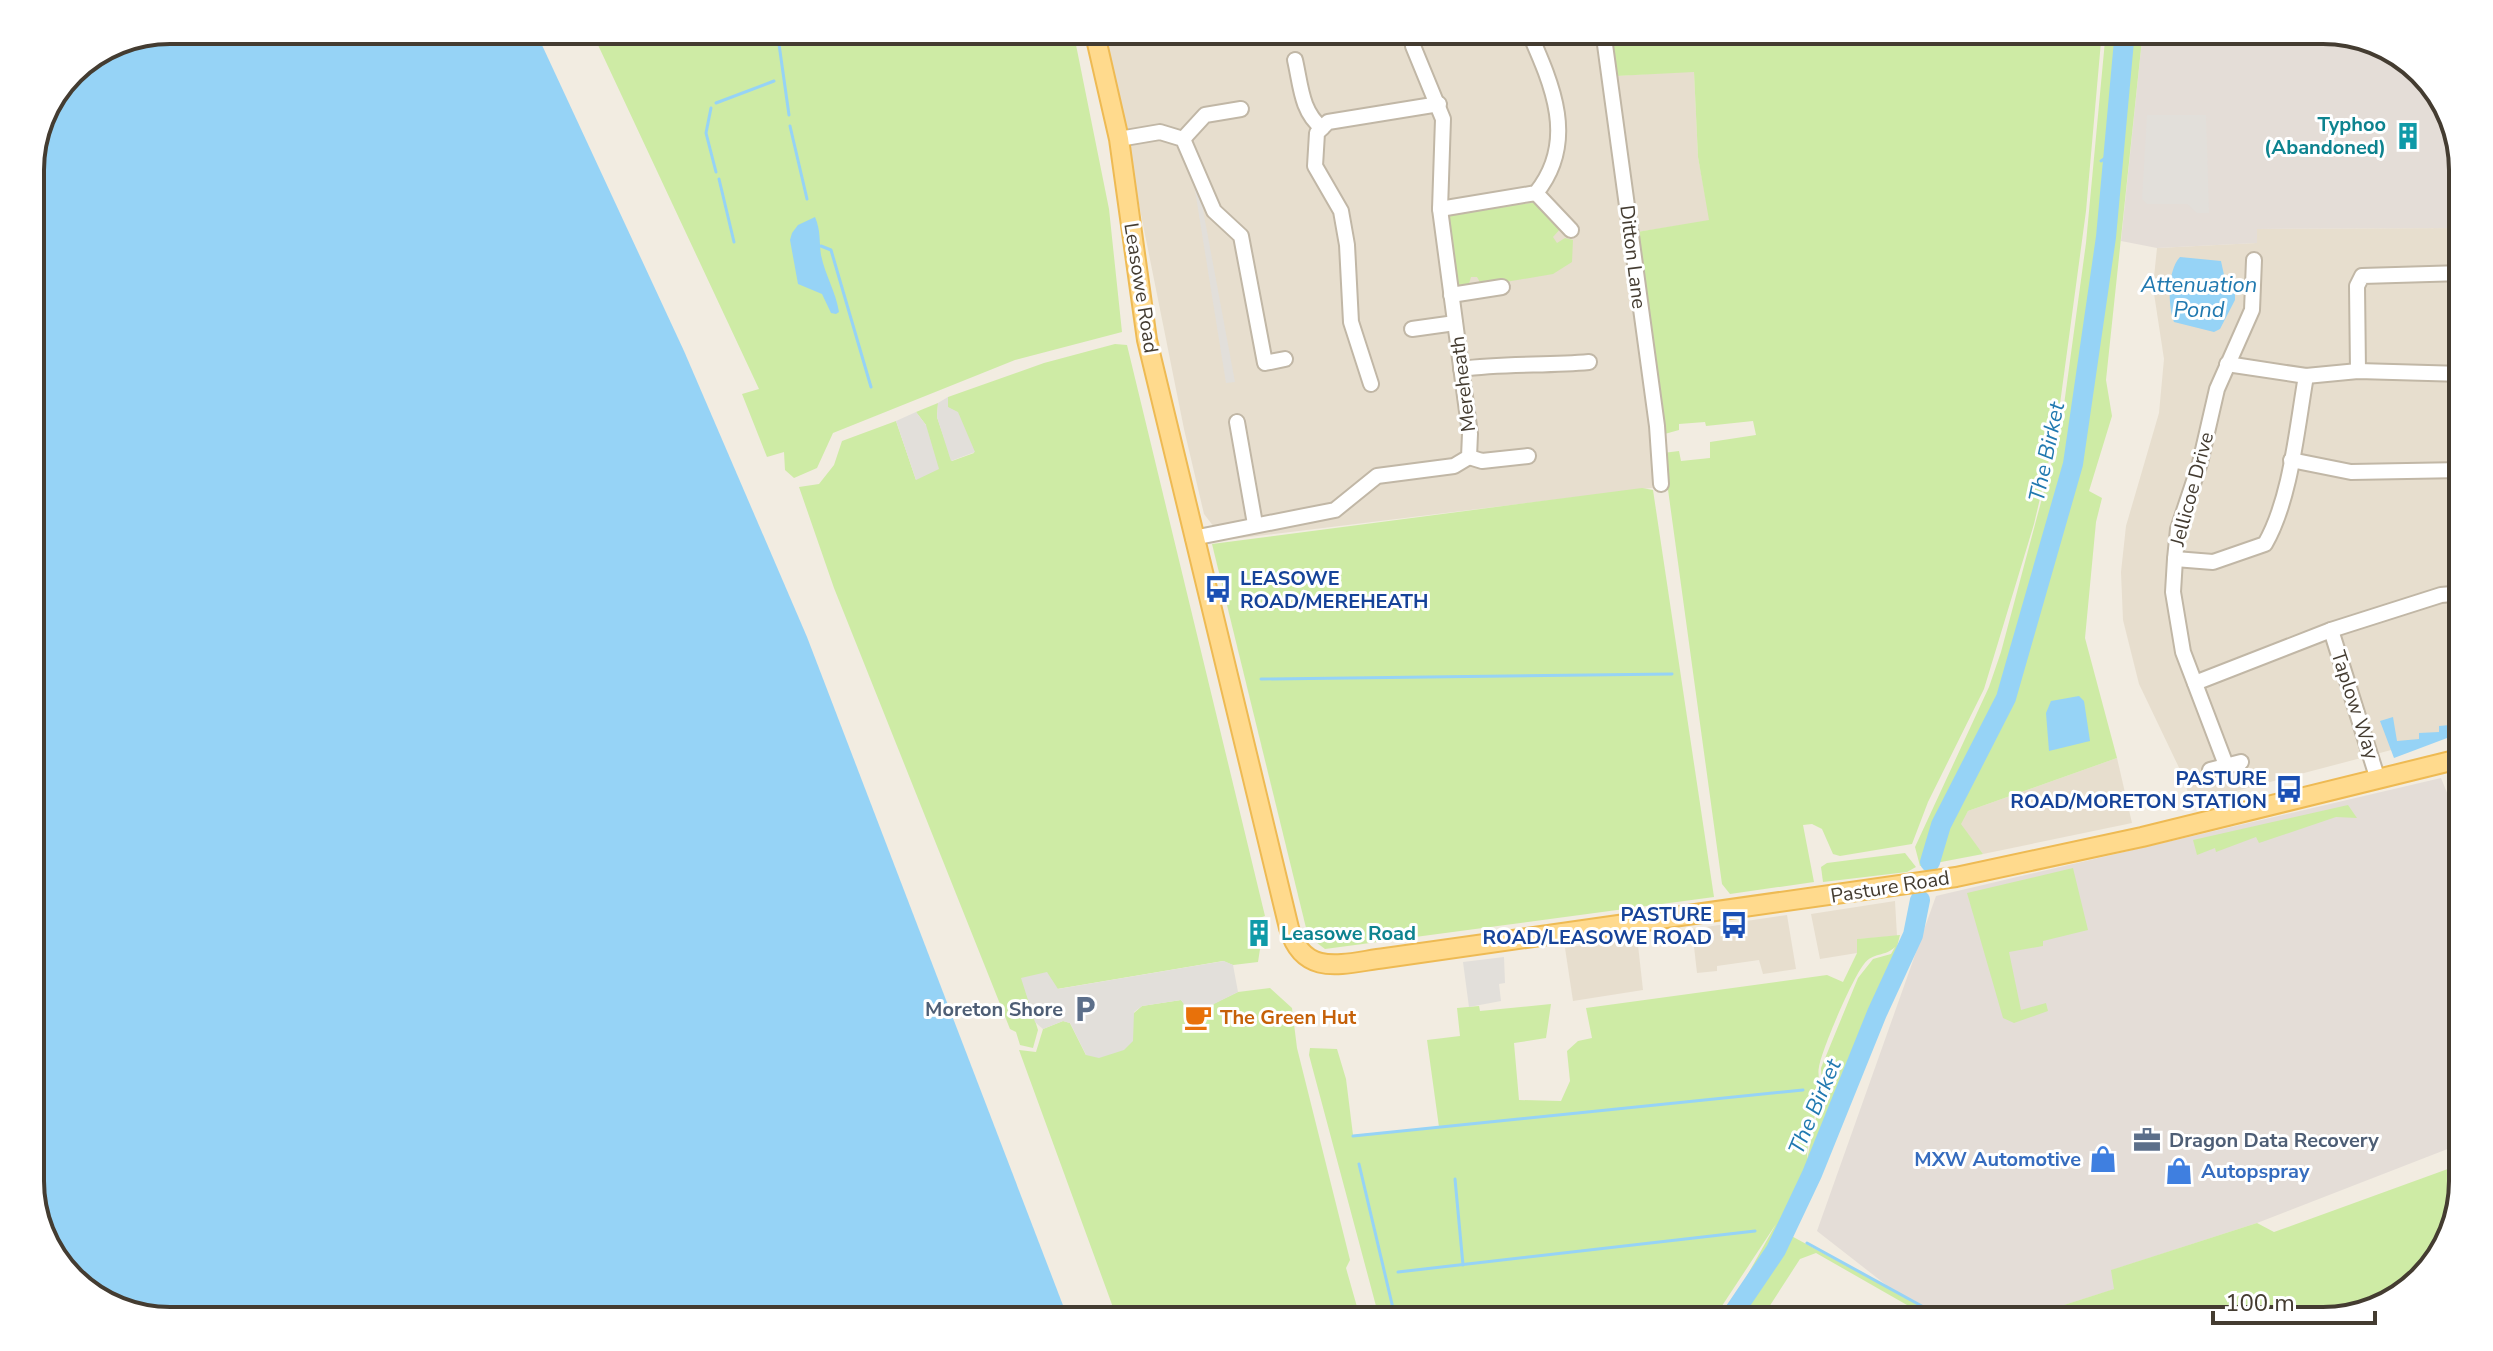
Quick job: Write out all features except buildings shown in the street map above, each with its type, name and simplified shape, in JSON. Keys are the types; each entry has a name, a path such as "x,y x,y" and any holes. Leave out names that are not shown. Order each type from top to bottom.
{"main road":[{"name":"Leasowe Road","path":"1097,44 1119,139 1146,333 1193,538 1289,928 1294,944 1309,959"},
{"name":"Pasture Road","path":"1309,959 1326,965 1905,886 2058,856 2449,762"}],"street":[{"name":"Mereheath","path":"1193,538 1335,510 1377,476 1454,466 1469,457 1470,434 1440,209 1443,139 1439,104 1413,44"},
{"path":"1440,209 1536,193 1556,164 1558,131 1549,81 1534,44"},
{"name":"Ditton Lane","path":"1605,44 1657,426 1661,484"},
{"path":"1295,60 1306,109 1310,118 1322,128"},
{"path":"1371,384 1351,322 1347,245 1341,211 1315,166 1313,149 1317,133 1328,122 1439,104"},
{"path":"1183,139 1205,115 1241,109"},
{"path":"1119,139 1160,132 1183,139 1214,211 1241,236 1265,363 1285,359"},
{"path":"1536,193 1571,230"},
{"name":"Jellicoe Drive","path":"2210,770 2233,763 2195,683 2176,621 2175,559 2178,529 2227,364 2252,310 2254,260"},
{"path":"2358,371 2357,286 2362,276 2449,273"},
{"path":"1451,295 1502,287"},
{"path":"1412,329 1455,323"},
{"path":"1461,369 1509,362 1546,366 1589,362"},
{"path":"2227,364 2306,376 2358,371 2449,374"},
{"path":"2175,559 2213,562 2265,544 2273,530 2291,460 2306,376"},
{"path":"1237,422 1255,524"},
{"path":"1469,457 1482,461 1528,456"},
{"path":"2291,460 2351,472 2449,470"},
{"path":"2195,683 2331,630 2449,594"},
{"name":"Taplow Way","path":"2331,630 2378,780"}],"shaded area":[{"path":"1107,44 1610,44 1616,76 1694,71 1698,157 1710,221 1637,232 1667,486 1224,540 1204,514"},
{"path":"2142,44 2323,44 2355,48 2379,57 2406,75 2428,100 2442,130 2449,162 2449,228 2257,229 2257,243 2157,248 2121,241"},
{"path":"2147,115 2206,115 2209,213 2197,213 2187,204 2147,204 2142,199"},
{"path":"1194,184 1201,199 1235,382 1226,383"},
{"path":"2449,228 2449,735 2191,803 2183,776 2139,684 2123,620 2121,572 2126,526 2159,413 2164,359 2153,287 2157,248 2256,243 2257,229"},
{"path":"948,397 948,407 958,412 975,452 951,461 937,417 938,403"},
{"path":"916,412 926,425 939,469 916,480 896,421"},
{"path":"2117,758 2132,823 1983,854 1960,824 1968,811"},
{"path":"2441,778 2449,798 2449,1148 2257,1223 2112,1270 2115,1289 2058,1307 1924,1307 1890,1288 1817,1231 1936,896"},
{"path":"1895,901 1897,936 1858,939 1857,953 1820,959 1811,914"},
{"path":"1787,915 1796,969 1763,974 1759,960 1717,966 1717,971 1697,973 1692,929"},
{"path":"1637,936 1643,990 1573,1001 1565,948"},
{"path":"1504,957 1505,983 1499,984 1501,1001 1469,1007 1463,962"},
{"name":"Moreton Shore","path":"1224,961 1233,965 1238,992 1192,1015 1181,1000 1142,1006 1134,1012 1133,1041 1124,1050 1099,1058 1086,1055 1070,1023 1063,1021 1043,1029 1035,1022 1021,978 1047,972 1058,989"}],"green space":[{"path":"598,44 1076,44 1109,209 1122,332 1015,360 833,433 817,468 794,478 785,470 784,452 767,457 742,394 759,389"},
{"path":"1610,44 2101,44 2086,211 2057,426 2034,524 1984,689 1928,802 1912,844 1840,856 1833,854 1822,829 1812,824 1803,825 1814,882 1730,894 1722,884 1663,453 1679,451 1681,461 1710,458 1710,442 1756,435 1753,421 1706,426 1705,422 1679,424 1679,430 1661,435 1637,232 1709,220 1698,157 1694,72 1616,76"},
{"path":"2105,44 2142,44 2106,380 2112,416 2089,491 2102,498 2096,522 2085,638 2117,758 1968,811 1961,824 1983,854 1920,866 1915,847 1989,687 2001,652 2061,427 2086,243"},
{"path":"1537,202 1561,228 1553,237 1557,243 1565,238 1573,240 1572,262 1553,274 1482,286 1477,277 1471,277 1468,287 1458,287 1447,215"},
{"path":"1115,344 1127,345 1265,916 1250,921 1260,949 1258,962 1233,965 1223,961 1057,989 1050,982 1022,979 1038,1030 1033,1048 1020,1045 1016,1032 1010,1029 834,588 799,487 819,484 834,465 842,441 896,421 916,480 926,425 916,412 938,403 937,417 952,461 974,453 948,407 948,397 1044,363"},
{"path":"1642,488 1653,490 1714,897 1325,949 1308,936 1212,544"},
{"path":"2348,805 2357,818 2336,817 2259,843 2256,837 2216,852 2215,848 2197,855 2193,840"},
{"path":"1905,853 1916,867 1907,872 1823,882 1821,867 1827,863"},
{"path":"2073,868 2088,930 2043,941 2043,946 2009,952 2021,1010 2046,1003 2048,1011 2014,1023 2003,1018 1967,893"},
{"path":"1900,935 1892,962 1858,1037 1810,1164 1775,1233 1730,1307 1726,1307 1776,1224 1721,1307 1376,1307 1309,1055 1310,1048 1337,1049 1346,1079 1353,1135 1439,1127 1427,1040 1460,1036 1457,1008 1479,1006 1480,1011 1551,1004 1546,1038 1514,1043 1519,1100 1561,1101 1570,1081 1567,1051 1578,1041 1592,1038 1586,1008 1827,975 1843,982 1857,953 1857,939","holes":["1895,947 1891,954 1873,959 1858,978 1821,1068 1822,1092 1807,1159 1820,1092 1819,1067 1831,1030 1864,964 1871,958"]},
{"path":"1270,988 1292,1008 1297,1048 1350,1260 1346,1268 1357,1307 1113,1307 1019,1050 1036,1052 1043,1029 1063,1021 1070,1023 1086,1055 1142,1006 1181,1000 1192,1014 1238,992"},
{"path":"2449,1169 2447,1205 2428,1251 2393,1286 2363,1300 2323,1307 2058,1307 2114,1289 2111,1270 2257,1223 2274,1232"},
{"path":"1784,1232 1923,1307 1910,1307 1816,1253 1800,1259 1769,1307 1737,1307"}],"water":[{"path":"170,44 541,44 684,351 807,637 1064,1307 170,1307 146,1305 114,1294 75,1264 57,1237 44,1189 44,162 48,138 57,114 70,93 87,75 122,54 146,46"},
{"path":"815,217 821,255 838,305 839,312 836,314 831,313 822,294 798,284 790,240 798,225"},
{"name":"Attenuation Pond","path":"2180,257 2221,261 2226,284 2235,290 2235,300 2220,329 2214,332 2174,322 2170,288"},
{"path":"2079,696 2084,701 2090,741 2049,751 2046,713 2051,701"},
{"path":"2393,717 2397,741 2419,739 2419,733 2439,732 2439,726 2449,725 2449,737 2394,758 2380,721"}],"waterway":[{"path":"779,44 789,115"},
{"name":"The Birket","path":"1930,862 1941,825 2006,698 2073,464 2106,237 2124,44"},
{"path":"716,103 774,81"},
{"path":"711,108 706,133 716,172"},
{"path":"790,126 807,199"},
{"path":"2101,161 2114,152"},
{"path":"719,179 734,242"},
{"path":"821,246 831,250 871,387"},
{"path":"1261,679 1672,674"},
{"name":"The Birket","path":"1737,1307 1776,1250 1812,1174 1877,1013 1913,935 1920,900"},
{"path":"1353,1136 1803,1090"},
{"path":"1359,1164 1393,1307"},
{"path":"1455,1179 1463,1265"},
{"path":"1398,1272 1755,1231"},
{"path":"1807,1243 1924,1307"}],"place":[{"name":"Typhoo (Abandoned)","path":"2408,136"},
{"name":"LEASOWE ROAD/MEREHEATH","path":"1218,589"},
{"name":"PASTURE ROAD/MORETON STATION","path":"2289,789"},
{"name":"PASTURE ROAD/LEASOWE ROAD","path":"1734,925"},
{"name":"Leasowe Road","path":"1259,933"},
{"name":"Moreton Shore","path":"1085,1009"},
{"name":"The Green Hut","path":"1198,1017"},
{"name":"Dragon Data Recovery","path":"2147,1140"},
{"name":"MXW Automotive","path":"2103,1159"},
{"name":"Autopspray","path":"2179,1171"}]}
